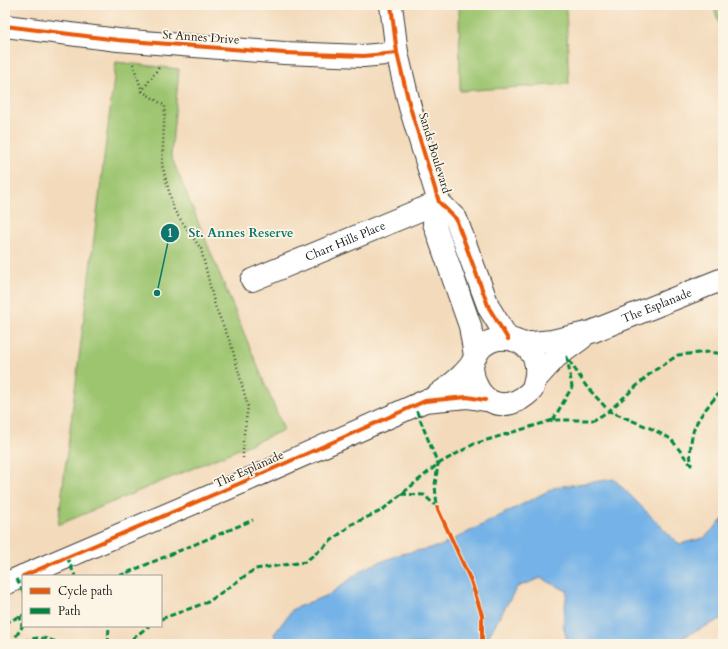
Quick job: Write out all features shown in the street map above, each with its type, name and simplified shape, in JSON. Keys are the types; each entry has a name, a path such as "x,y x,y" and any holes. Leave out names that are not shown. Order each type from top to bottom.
{"street":[{"name":"Sands Boulevard","path":"391,5 397,53 410,107 439,202 456,219 489,308 516,342"},
{"name":"St Annes Drive","path":"5,26 124,41 284,53 355,56 397,53"},
{"name":"Sands Boulevard","path":"439,202 434,224 470,326 473,360"},
{"name":"Chart Hills Place","path":"252,280 439,202"},
{"name":"The Esplanade","path":"25,575 431,400 462,375 481,348 488,343 552,342 591,332 723,279"},
{"name":"The Esplanade","path":"431,400 467,397 503,405 515,403 532,390 536,379 556,357 591,332"},
{"path":"516,342 535,359 536,379"},
{"path":"473,360 472,376 485,400"},
{"name":"The Esplanade","path":"5,584 22,576"}],"path":[{"path":"124,41 142,91 165,106 162,165 174,210 201,248 215,306 231,344 248,407 243,440 243,482"},
{"path":"142,91 174,45"}],"green space":[{"path":"459,5 566,5 569,84 460,91"},
{"path":"713,5 723,5 723,35"},
{"path":"116,62 179,69 171,156 284,430 58,525"}],"water":[{"path":"614,479 679,544 704,538 723,519 723,618 669,644 568,644 563,624 567,591 541,578 517,587 484,644 277,644 274,634 293,609 330,594 365,568 401,554 441,546 556,487"}],"marked path":[{"path":"162,619 208,602 255,569 305,562 352,524 381,511 438,464 474,444 553,420 594,420 609,411 652,372 678,355 709,352 723,354"},
{"path":"553,420 572,387 567,357 586,386 609,411 650,428 671,439 691,465 691,440 693,431 697,422 723,388"},
{"path":"401,494 424,495 437,507 435,485 438,464 417,412 416,405"},
{"path":"121,575 253,520"},
{"path":"67,557 75,575"},
{"path":"17,579 22,590"},
{"path":"5,623 22,615"},
{"path":"11,644 22,627 20,616"},
{"path":"108,644 109,627"},
{"path":"125,644 148,627"},
{"path":"15,644 38,638 48,639 61,644"}],"cycle path":[{"path":"391,5 397,53 410,107 439,202 456,219 489,308 508,339"},
{"path":"5,26 118,40 284,53 363,56 397,53"},
{"path":"25,575 243,482 425,401 467,397 485,400"},
{"path":"437,507 471,581 482,615 482,644"}],"place":[{"name":"St. Annes Reserve","path":"157,293"}]}
